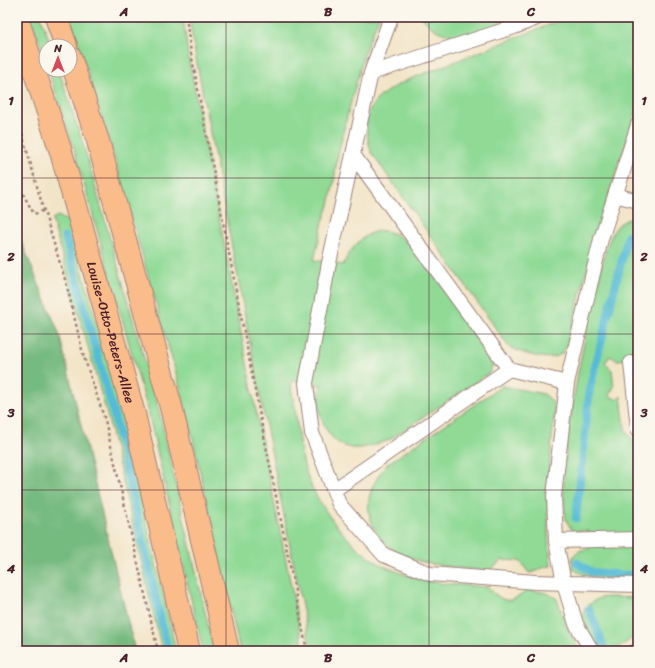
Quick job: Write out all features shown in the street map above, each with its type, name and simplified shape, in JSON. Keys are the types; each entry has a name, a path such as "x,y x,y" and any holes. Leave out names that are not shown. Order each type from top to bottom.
{"main road":[{"path":"56,17 63,38"},
{"name":"Louise-Otto-Peters-Allee","path":"17,18 61,152 134,414 189,651"},
{"path":"77,78 98,141 171,407 228,651"}],"lane":[{"path":"391,17 371,73 354,156 329,263 306,383 312,433 339,504 384,555 430,574 535,582 638,585"},
{"path":"371,73 514,27 539,17"},
{"path":"592,651 576,624 564,583 556,541 554,496 567,383 601,239 638,125"},
{"path":"354,156 509,369 567,383"},
{"path":"615,196 638,201"},
{"path":"631,363 638,429"},
{"path":"334,490 509,369"},
{"path":"556,541 638,539"}],"path":[{"path":"186,17 256,395 307,651"},
{"path":"17,116 67,286 83,354 105,420 158,651"},
{"path":"17,183 34,214 44,211"},
{"path":"626,651 638,641"}],"green space":[{"path":"31,17 41,17 48,38 38,38"},
{"path":"70,17 183,17 188,55 256,411 304,651 240,651 186,408 110,143 78,42 78,38 77,38"},
{"path":"189,17 379,17 365,51 345,124 329,205 323,222 314,260 343,265 355,245 368,235 382,231 390,232 398,236 418,253 491,355 493,364 489,373 389,440 362,448 352,448 338,443 328,432 321,418 319,399 321,385 292,380 291,384 299,440 306,473 319,500 333,521 350,541 374,561 416,578 434,582 488,587 498,597 507,600 512,600 528,590 547,593 557,599 566,626 580,651 311,651 263,410"},
{"path":"422,17 515,17 479,31 455,35 443,33 432,27"},
{"path":"569,17 638,17 638,106 609,194 587,268 568,343 561,354 550,358 535,356 509,347 371,152 367,125 368,115 372,106 378,99 386,92 410,79"},
{"path":"51,78 62,78 84,147 159,411 214,651 203,651 148,411 74,148"},
{"path":"58,216 69,222 122,416 176,651 162,651 108,418 52,219"},
{"path":"633,218 638,219 638,358 617,360 610,356 605,363 612,370 614,387 609,395 617,400 621,396 625,429 638,448 638,578 621,579 588,576 573,569 573,556 582,550 590,548 589,531 573,531 566,520 564,500 564,466 579,369 604,257 608,243 616,228 622,222"},
{"path":"17,231 59,333 135,651 17,651"},
{"path":"502,386 544,394 552,401 555,410 548,488 548,526 551,566 529,573 520,561 502,560 489,571 455,568 419,561 402,555 388,546 377,533 370,517 369,509 372,489 382,470 387,464"},
{"path":"607,597 638,598 638,634 614,651 599,651 583,618 583,612 586,607 594,601"}],"waterway":[{"path":"576,518 590,387 628,235"},
{"path":"65,237 114,415 168,651"},
{"path":"577,563 592,572 624,575 638,574"},
{"path":"589,609 603,645"}]}
